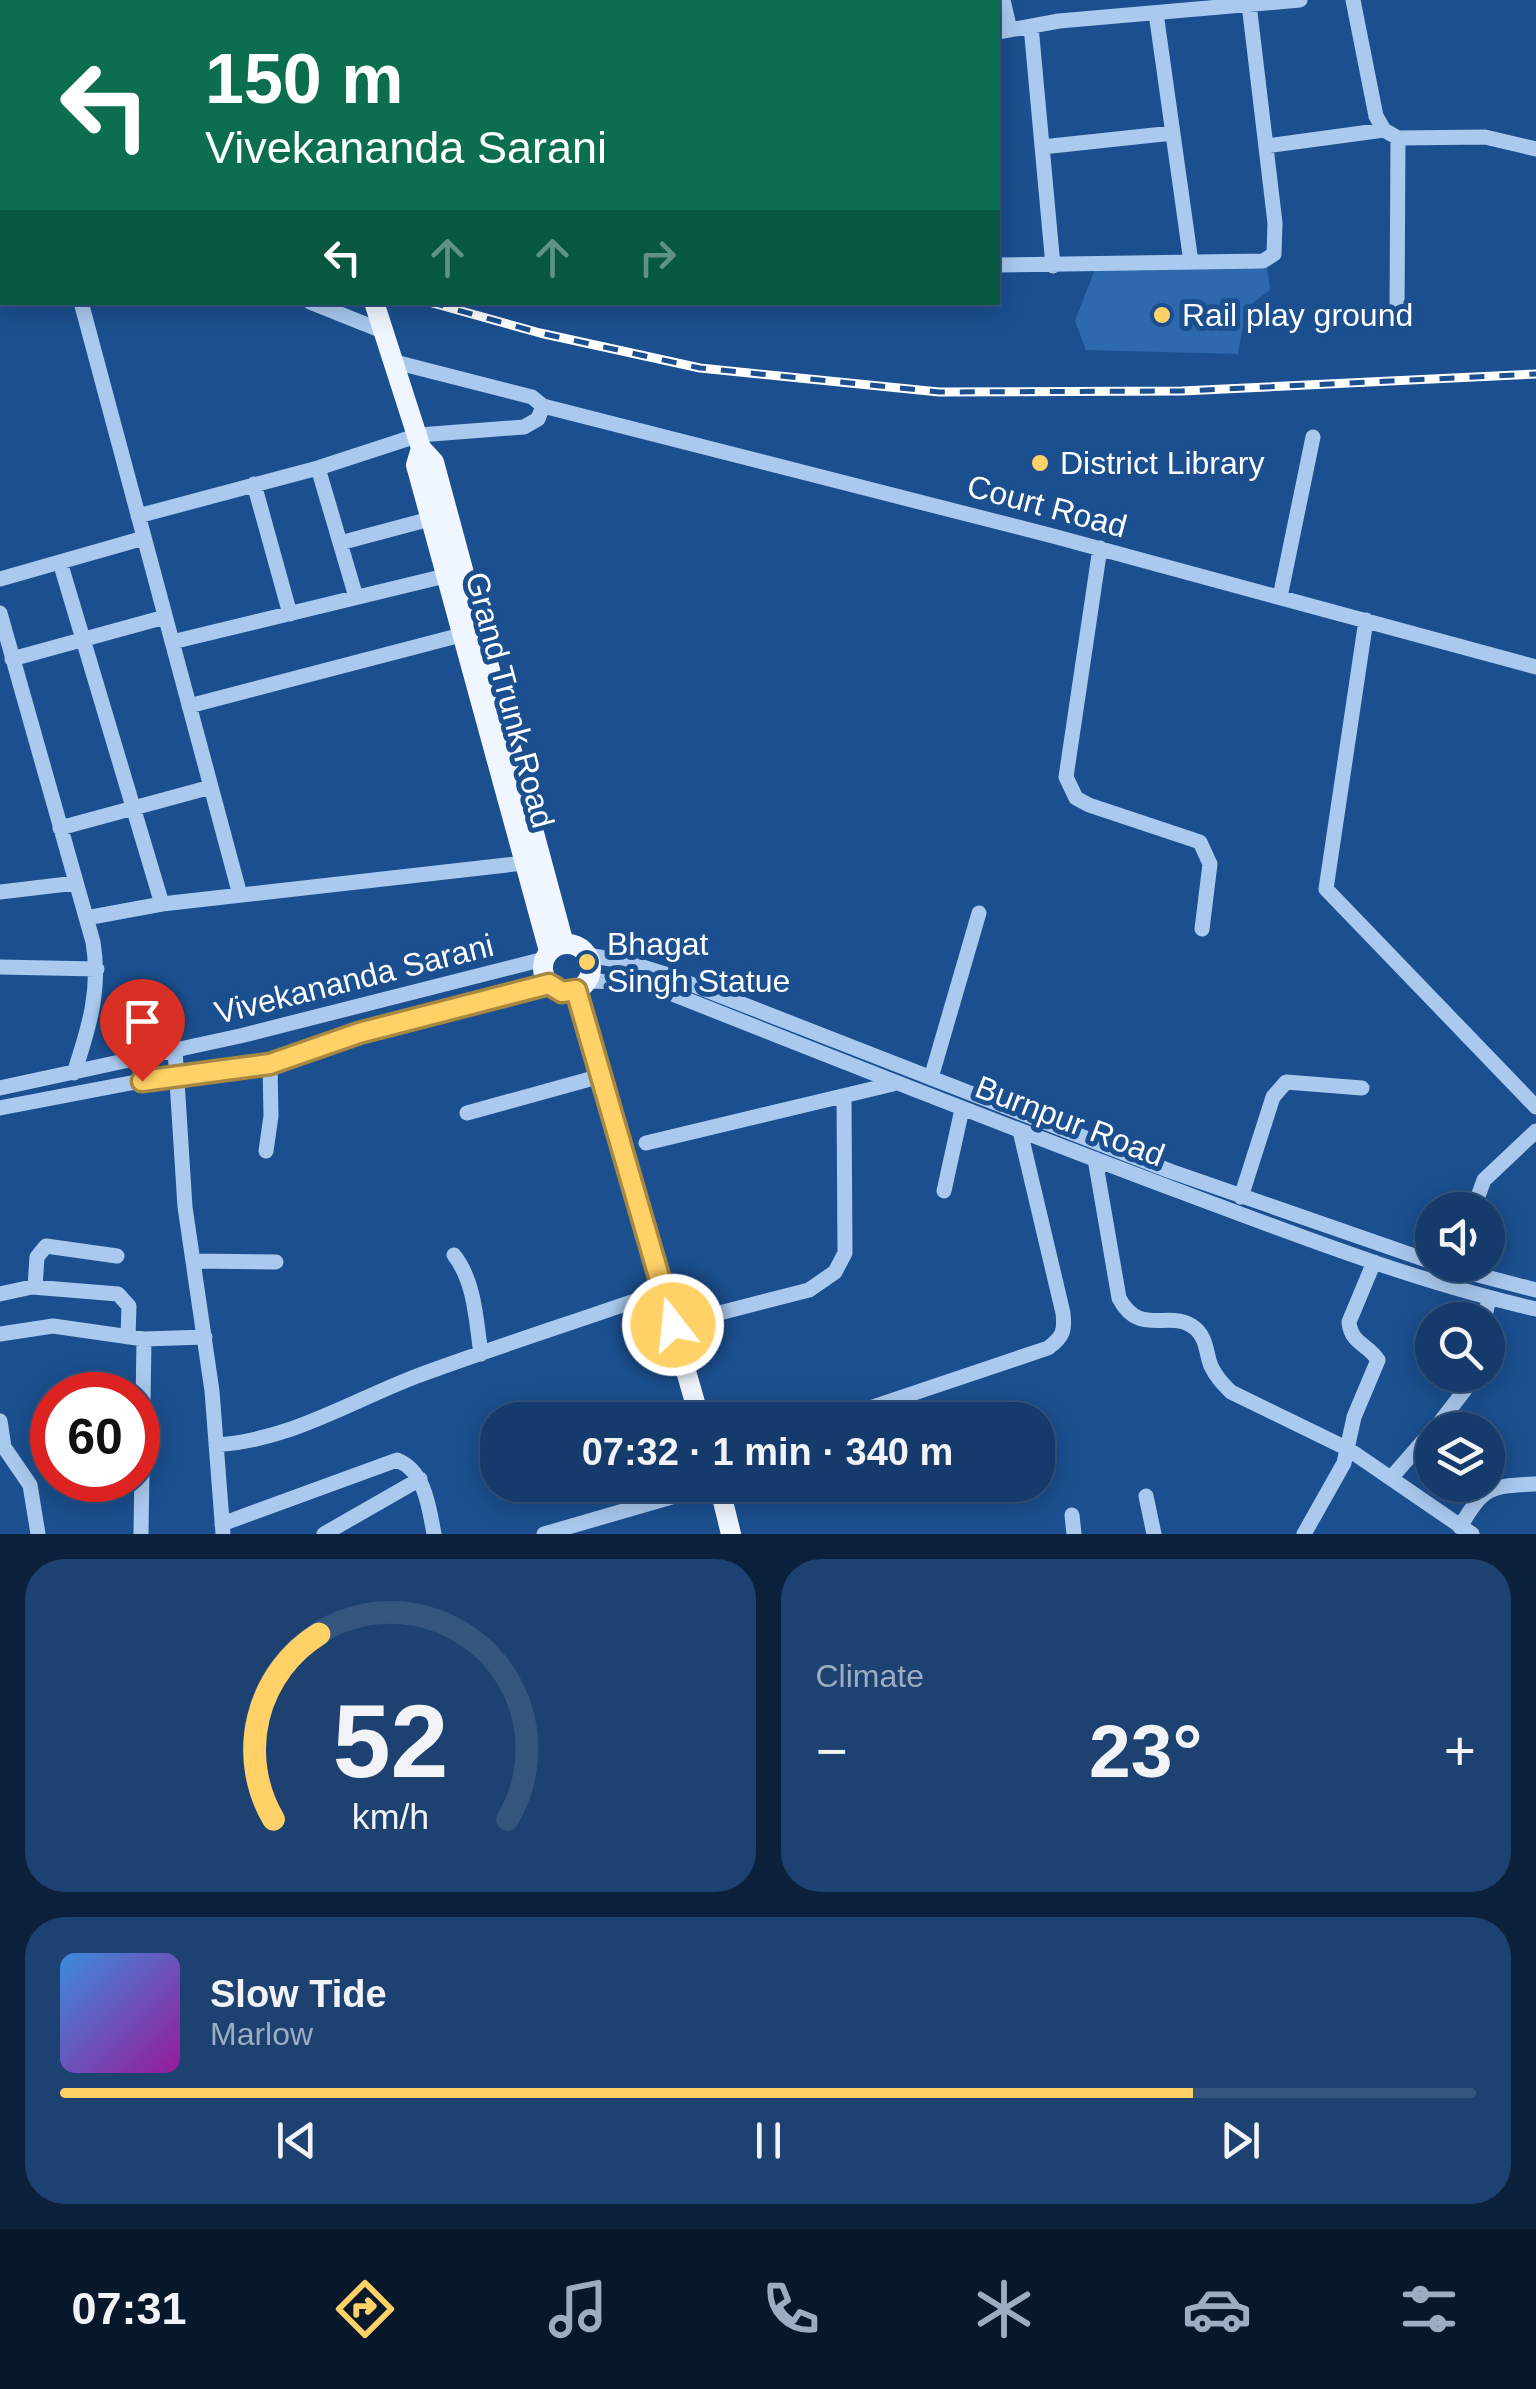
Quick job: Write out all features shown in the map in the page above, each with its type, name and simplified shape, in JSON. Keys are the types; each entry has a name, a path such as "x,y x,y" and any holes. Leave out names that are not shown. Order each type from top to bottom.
{"main road":[{"path":"379,317 419,450"},
{"name":"Grand Trunk Road","path":"419,450 430,518 460,635 552,951"},
{"name":"Grand Trunk Road","path":"419,450 552,951 543,972 549,984"},
{"path":"552,951 573,944 588,956 591,968 582,986 601,1076 695,1402"},
{"path":"549,984 562,992 582,986"},
{"path":"722,1502 732,1534"}],"street":[{"path":"1003,0 1004,31 1156,13 1189,5 1300,0"},
{"path":"1083,0 1084,19"},
{"path":"1353,0 1376,116 1391,134 1397,316"},
{"path":"1000,265 1264,260 1274,254 1275,223 1249,4"},
{"path":"1156,13 1191,262"},
{"path":"1031,26 1053,266"},
{"path":"1042,147 1173,133"},
{"path":"1266,146 1391,134 1485,137 1536,150"},
{"path":"82,305 240,895"},
{"path":"324,305 379,317"},
{"name":"Court Road","path":"395,362 532,397 543,406 1100,548 1536,668"},
{"path":"138,516 318,468 509,430 538,419 543,406"},
{"path":"1280,597 1313,436"},
{"path":"318,468 356,597"},
{"path":"254,484 290,614"},
{"path":"340,543 430,518"},
{"path":"0,579 144,538"},
{"path":"1100,548 1067,766 1069,788 1076,798 1089,805 1200,842 1210,864 1202,929"},
{"path":"60,562 162,904"},
{"path":"172,642 445,576"},
{"path":"0,614 9,668 60,828 98,969 94,1005 74,1072"},
{"path":"9,668 165,617"},
{"path":"1366,620 1326,888 1536,1107"},
{"path":"189,706 460,635"},
{"path":"60,828 211,787"},
{"path":"86,918 162,904 524,863"},
{"path":"0,892 76,883"},
{"path":"931,1078 979,912"},
{"name":"Vivekananda Sarani","path":"0,1088 175,1050 552,951"},
{"path":"588,956 623,960 665,974 1241,1197 1415,1256"},
{"path":"0,967 98,969"},
{"name":"Burnpur Road","path":"582,986 629,982 660,989 893,1084 1374,1262 1489,1299 1536,1309"},
{"name":"Vivekananda Sarani","path":"0,1108 178,1074 270,1064 359,1033 549,984"},
{"path":"175,1050 182,1163 205,1337 223,1529 397,1460 410,1465 420,1480 434,1534"},
{"path":"266,1151 271,1116 270,1064"},
{"path":"466,1113 601,1076"},
{"path":"1241,1197 1273,1097 1286,1082 1362,1088"},
{"path":"646,1143 893,1084"},
{"path":"673,1325 809,1290 835,1272 845,1254 844,1096"},
{"path":"944,1191 962,1110"},
{"path":"1480,1192 1484,1180 1536,1131"},
{"path":"888,1402 1048,1348 1065,1330 1020,1132"},
{"path":"1094,1159 1119,1298 1125,1310 1135,1319 1195,1327 1204,1340 1210,1364 1231,1392 1348,1448 1466,1530 1484,1492 1495,1486 1536,1484"},
{"path":"36,1287 37,1256 46,1246 117,1256"},
{"path":"454,1254 465,1269 470,1286 481,1354"},
{"path":"194,1261 276,1262"},
{"path":"1304,1534 1335,1481 1348,1448 1354,1417 1376,1372 1378,1360 1356,1342 1350,1322 1374,1262"},
{"path":"1505,1279 1535,1287"},
{"path":"0,1294 20,1287 118,1294 129,1306 136,1338 141,1534"},
{"path":"216,1445 248,1443 284,1434 413,1378 663,1291"},
{"path":"0,1334 52,1326 136,1338 205,1337"},
{"path":"1448,1412 1463,1392"},
{"path":"0,1420 4,1447 25,1472 30,1485 38,1534"},
{"path":"1391,1478 1415,1451"},
{"path":"324,1534 420,1480"},
{"path":"1146,1496 1154,1534"},
{"path":"544,1534 589,1528 666,1502"},
{"path":"1072,1516 1074,1534"}],"shaded area":[{"name":"Rail play ground","path":"1267,265 1270,290 1246,308 1238,354 1086,350 1075,321 1095,269"}],"railway":[{"path":"440,305 540,333 700,368 939,392 1182,391 1536,374"}],"place":[{"name":"Rail play ground","path":"1162,315"},
{"name":"District Library","path":"1040,463"},
{"name":"Bhagat Singh Statue","path":"587,962"}],"route":[{"path":"142,1081 270,1064 359,1033 549,984 562,992 576,990 673,1325"}]}
